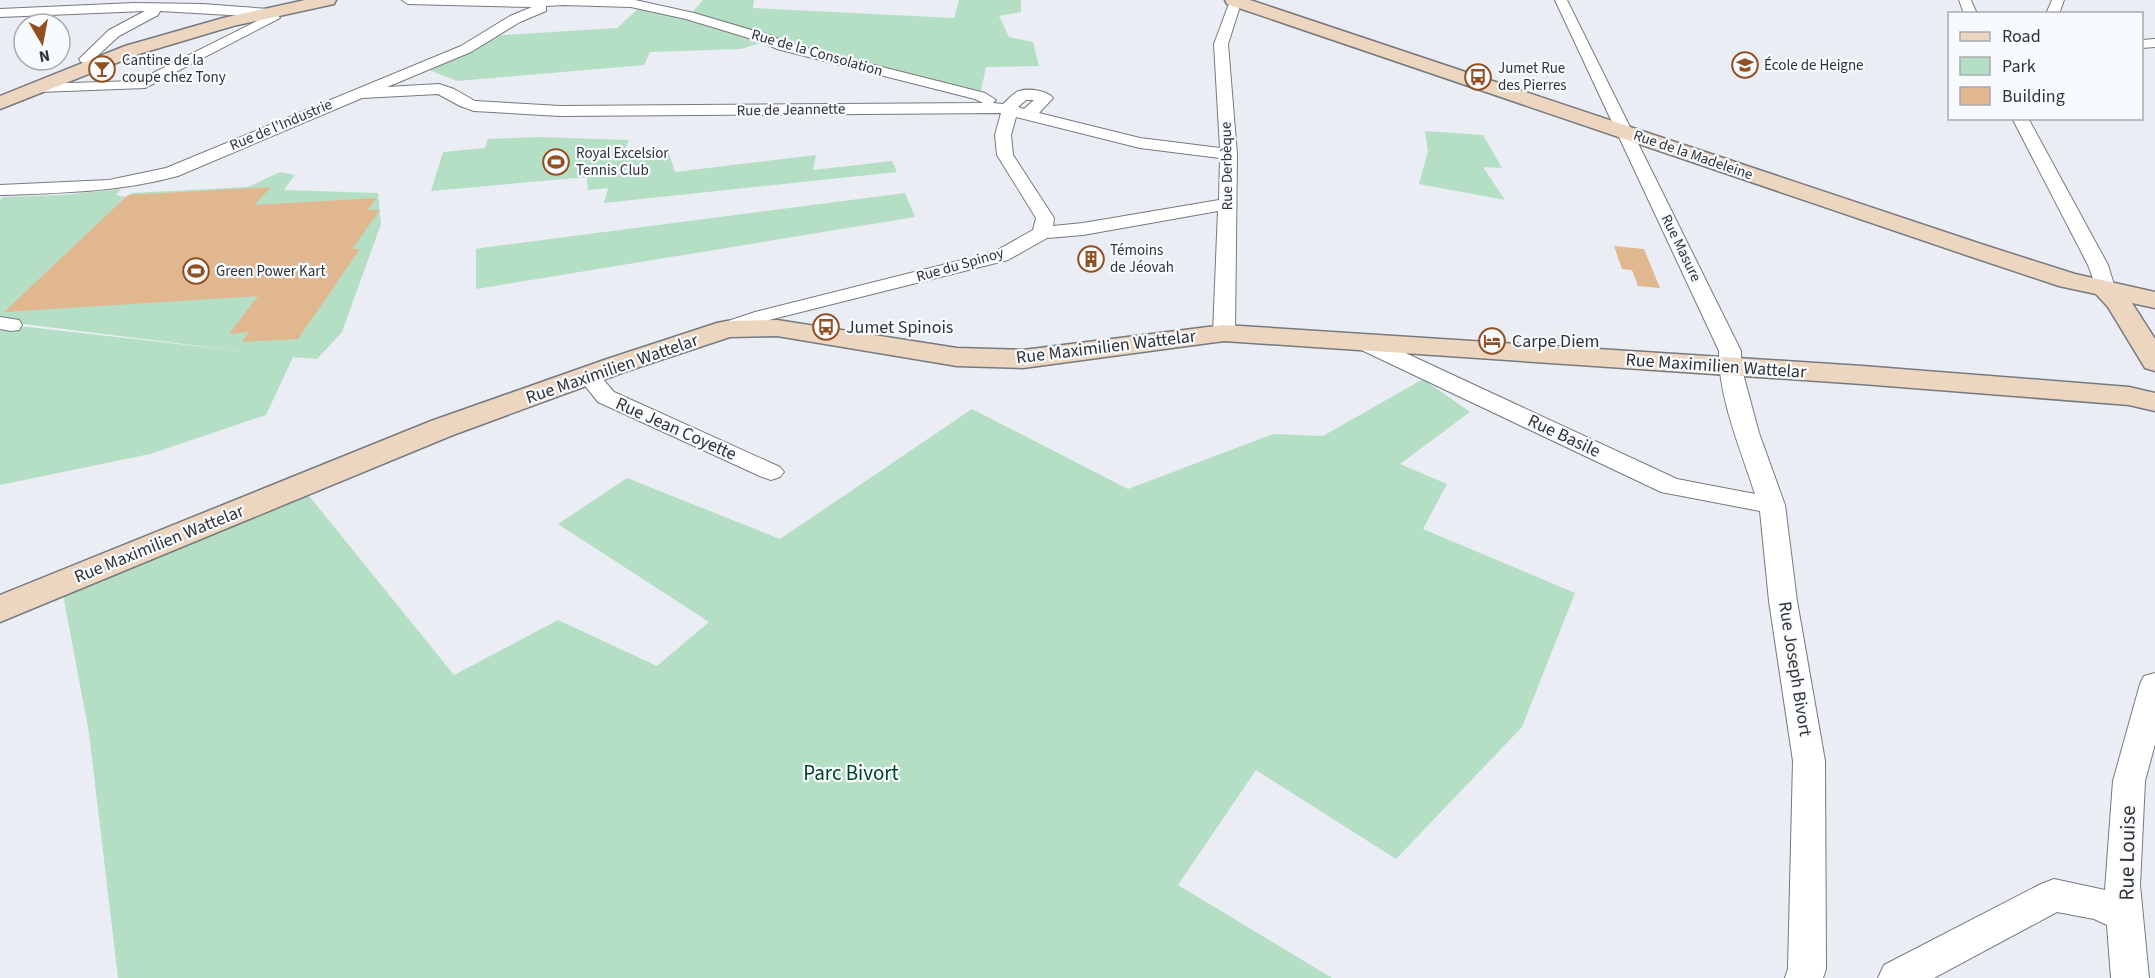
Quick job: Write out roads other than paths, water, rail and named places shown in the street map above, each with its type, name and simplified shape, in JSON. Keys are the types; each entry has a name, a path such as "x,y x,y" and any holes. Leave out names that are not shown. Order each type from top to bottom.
{"street":[{"path":"0,103 100,63 182,35 328,0"},
{"name":"Rue de la Consolation","path":"408,0 634,2 767,39 782,46 980,96 1011,111"},
{"name":"Rue Masure","path":"1561,0 1730,351 1730,366"},
{"name":"Rue de la Madeleine","path":"1235,1 2112,295 2129,300 2155,301"},
{"name":"Rue Derbèque","path":"1224,333 1229,154 1221,44 1235,1"},
{"name":"Rue de l'Industrie","path":"0,190 111,185 158,177 466,49 515,19 536,12 544,2"},
{"path":"0,12 146,5 155,7 192,6 269,13 273,18 140,85 39,87"},
{"path":"100,63 86,59 114,33 153,12 155,7"},
{"name":"Rue de Jeannette","path":"354,94 439,89 450,93 465,104 474,106 560,111 1011,111 1140,143 1229,154"},
{"path":"1011,111 1003,135 1005,155 1045,218 1042,233"},
{"path":"2021,120 2112,295 2155,362"},
{"name":"Rue du Spinoy","path":"728,329 762,316 1001,256 1042,233 1083,229 1228,204"},
{"name":"Rue Maximilien Wattelar","path":"0,609 442,428 728,329 777,327 957,357 1023,359 1224,333 1730,366 2128,396 2155,402"},
{"name":"Rue Basile","path":"1363,342 1670,486 1772,505"},
{"name":"Rue Joseph Bivort","path":"1730,366 1747,433 1772,505 1783,601 1809,761 1811,975"},
{"name":"Rue Jean Coyette","path":"588,376 606,397 771,472"},
{"name":"Rue Louise","path":"2126,916 2122,885 2129,781 2155,684"},
{"name":"Rue Louise","path":"1897,978 2054,895 2098,904 2126,916"},
{"path":"2126,916 2130,978"}],"place":[{"name":"École de Heigne","path":"1745,65"},
{"name":"Cantine de la coupe chez Tony","path":"102,69"},
{"name":"Jumet Rue des Pierres","path":"1478,77"},
{"name":"Royal Excelsior Tennis Club","path":"556,162"},
{"name":"Témoins de Jéovah","path":"1091,259"},
{"name":"Green Power Kart","path":"196,271"},
{"name":"Jumet Spinois","path":"826,327"},
{"name":"Carpe Diem","path":"1492,341"}],"park label":[{"name":"Parc Bivort","path":"851,773"}]}
